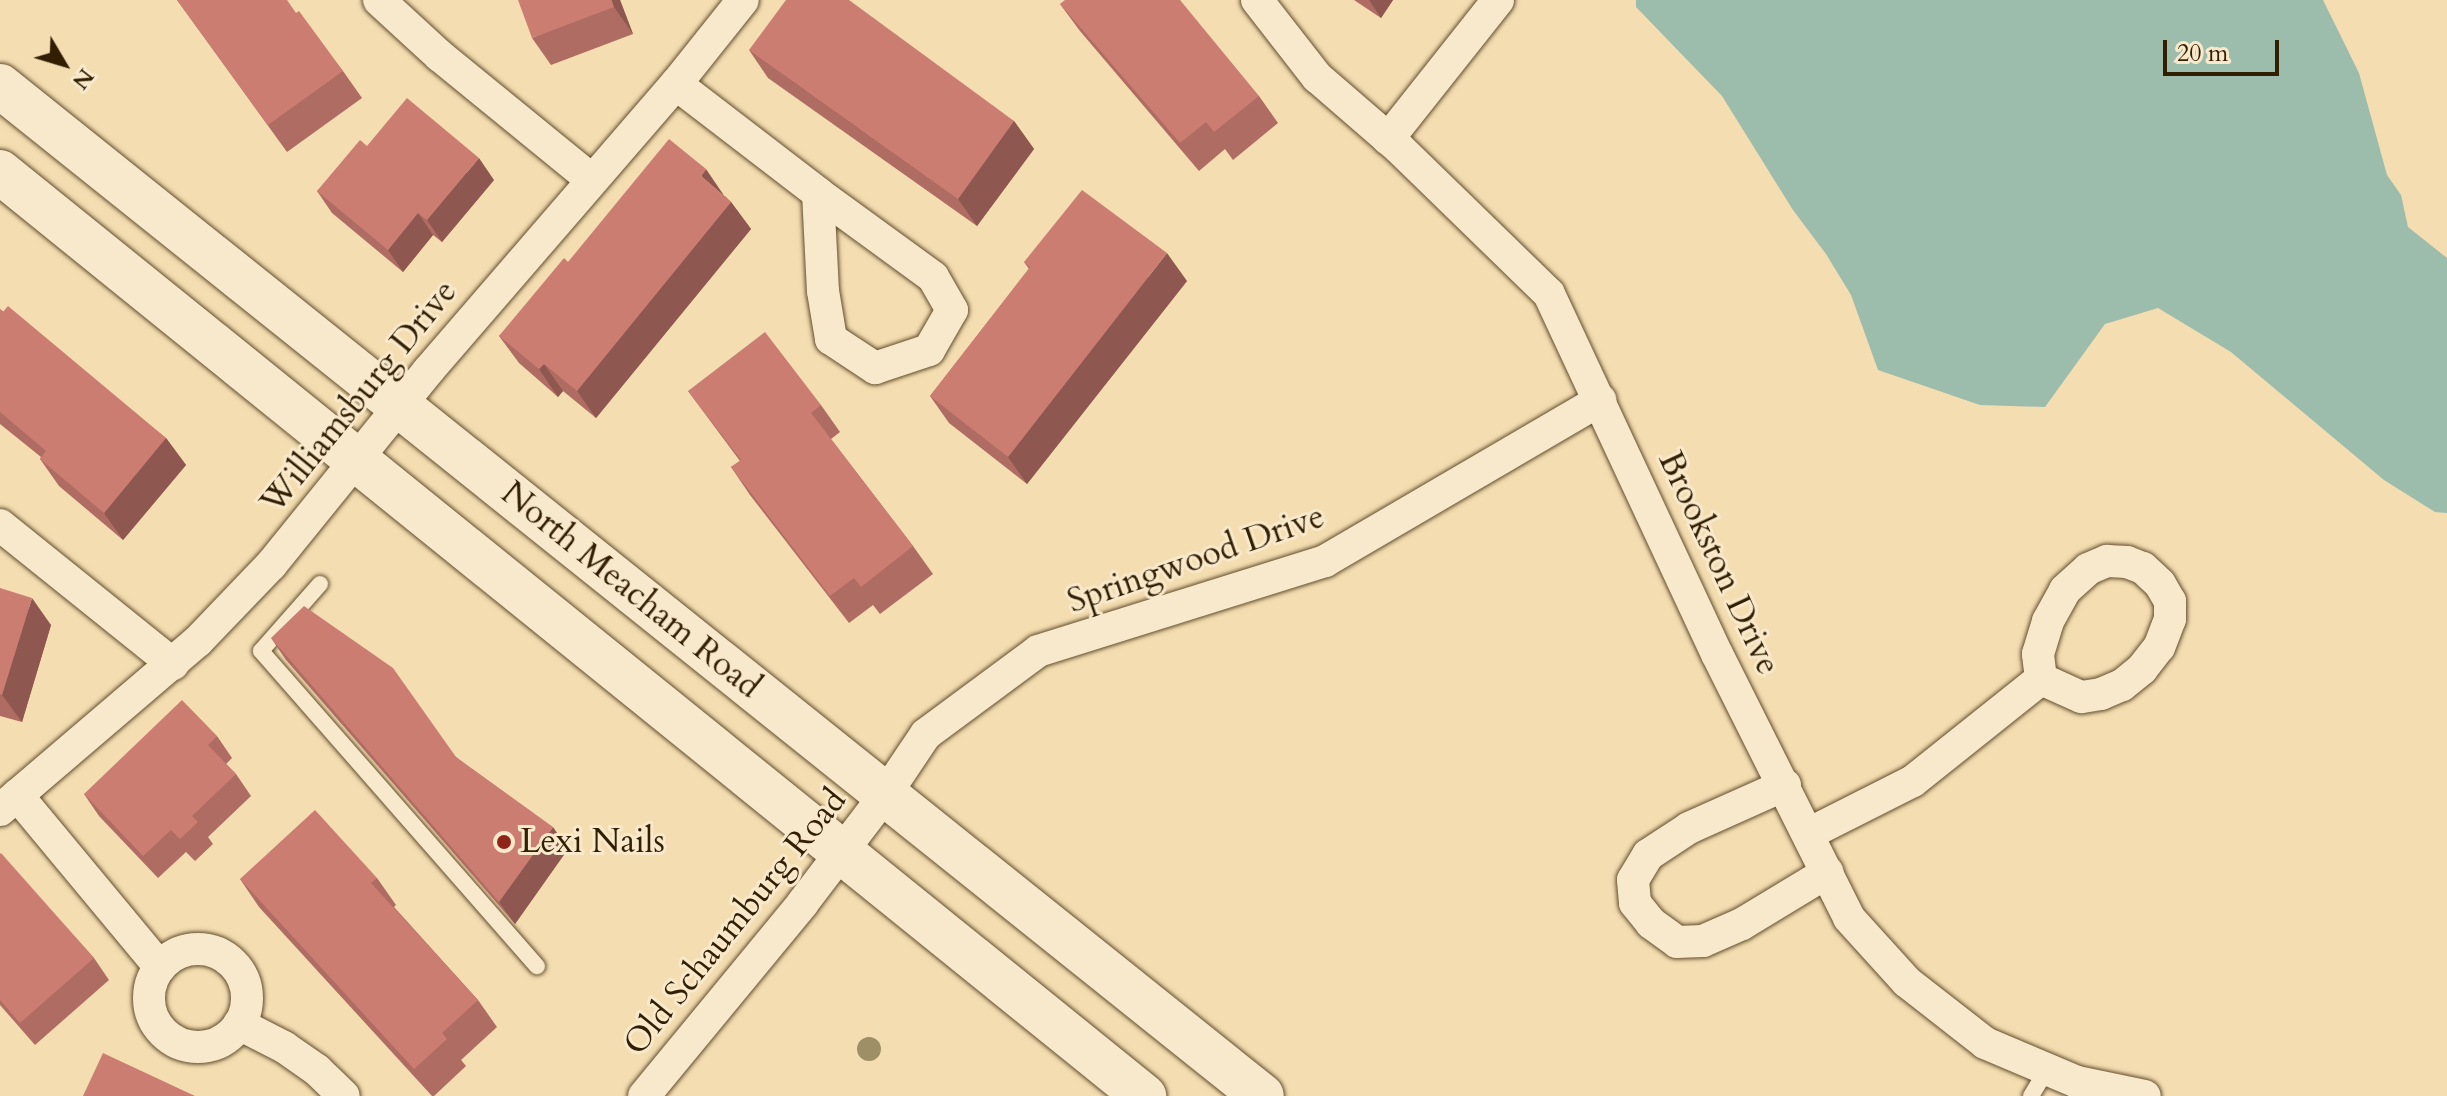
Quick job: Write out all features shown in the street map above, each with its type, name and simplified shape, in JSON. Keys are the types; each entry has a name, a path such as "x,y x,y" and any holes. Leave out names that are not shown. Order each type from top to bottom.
{"main road":[{"name":"North Meacham Road","path":"0,86 400,403 1262,1096"},
{"path":"0,172 1144,1096"}],"street":[{"name":"Williamsburg Drive","path":"9,802 173,664 271,565 400,403 676,84 743,0"},
{"name":"Brookston Drive","path":"1257,0 1317,77 1388,139 1549,294 1717,654 1810,833 1849,918 1907,982 2039,1082 2077,1082 2142,1096"},
{"path":"1388,139 1498,0"},
{"path":"394,5 440,56 591,179"},
{"path":"676,84 933,277 952,310 929,350 875,368 831,339 823,291 818,193"},
{"name":"Springwood Drive","path":"885,795 926,734 1038,651 1325,561 1600,400"},
{"path":"0,525 173,664"},
{"path":"2107,561 2127,562 2143,568 2160,584 2170,601 2170,619 2159,647 2142,669 2122,685 2101,694 2081,697 2041,679 2038,654 2048,621 2065,590 2088,569 2107,561"},
{"path":"1810,833 1913,781 2041,679"},
{"path":"1785,785 1689,828 1648,855 1633,880 1635,903 1651,923 1677,942 1703,941 1742,924 1828,872"},
{"name":"Old Schaumburg Road","path":"644,1096 885,795"},
{"path":"9,802 160,967"},
{"path":"204,949 226,958 243,977 247,992 246,1009 239,1024 229,1036 199,1047 169,1038 151,1012 149,996 160,967 188,950 204,949"},
{"path":"239,1024 284,1047 317,1070 344,1096"}],"lane":[{"path":"320,584 261,651 537,966"}],"shaded area":[{"path":"1636,0 2323,0 2359,73 2387,175 2401,195 2408,227 2447,258 2447,513 2435,512 2384,480 2231,352 2158,308 2105,324 2045,407 1980,405 1878,370 1851,295 1826,254 1793,210 1722,96 1636,7"}],"building":[{"path":"177,0 287,0 296,13 299,11 343,71 268,125"},
{"path":"518,0 611,0 614,7 532,38"},
{"path":"786,0 849,0 1014,121 958,199 749,50"},
{"path":"1065,0 1180,0 1259,96 1214,132 1206,122 1180,143 1060,4"},
{"path":"407,98 479,158 427,220 418,213 388,250 317,191 360,140 367,146"},
{"path":"669,139 706,169 701,176 731,202 577,391 544,364 539,369 499,336 564,258 568,262"},
{"path":"1082,190 1167,253 1008,457 930,396 1030,267 1024,262"},
{"path":"8,306 166,438 104,513 40,459 46,451 0,412 0,309 3,312"},
{"path":"765,332 821,405 811,413 913,546 861,587 854,578 830,596 731,467 741,460 688,391"},
{"path":"0,588 32,598 2,695 0,694"},
{"path":"304,606 393,668 456,757 553,827 499,902 271,638"},
{"path":"182,700 217,736 208,745 236,774 192,816 198,822 180,839 171,830 143,856 84,794"},
{"path":"315,810 377,878 371,883 478,1000 442,1033 447,1039 414,1069 240,879"},
{"path":"1,853 94,958 20,1023 0,1000"},
{"path":"103,1053 195,1096 83,1096"}],"place":[{"name":"Lexi Nails","path":"504,842"}]}
